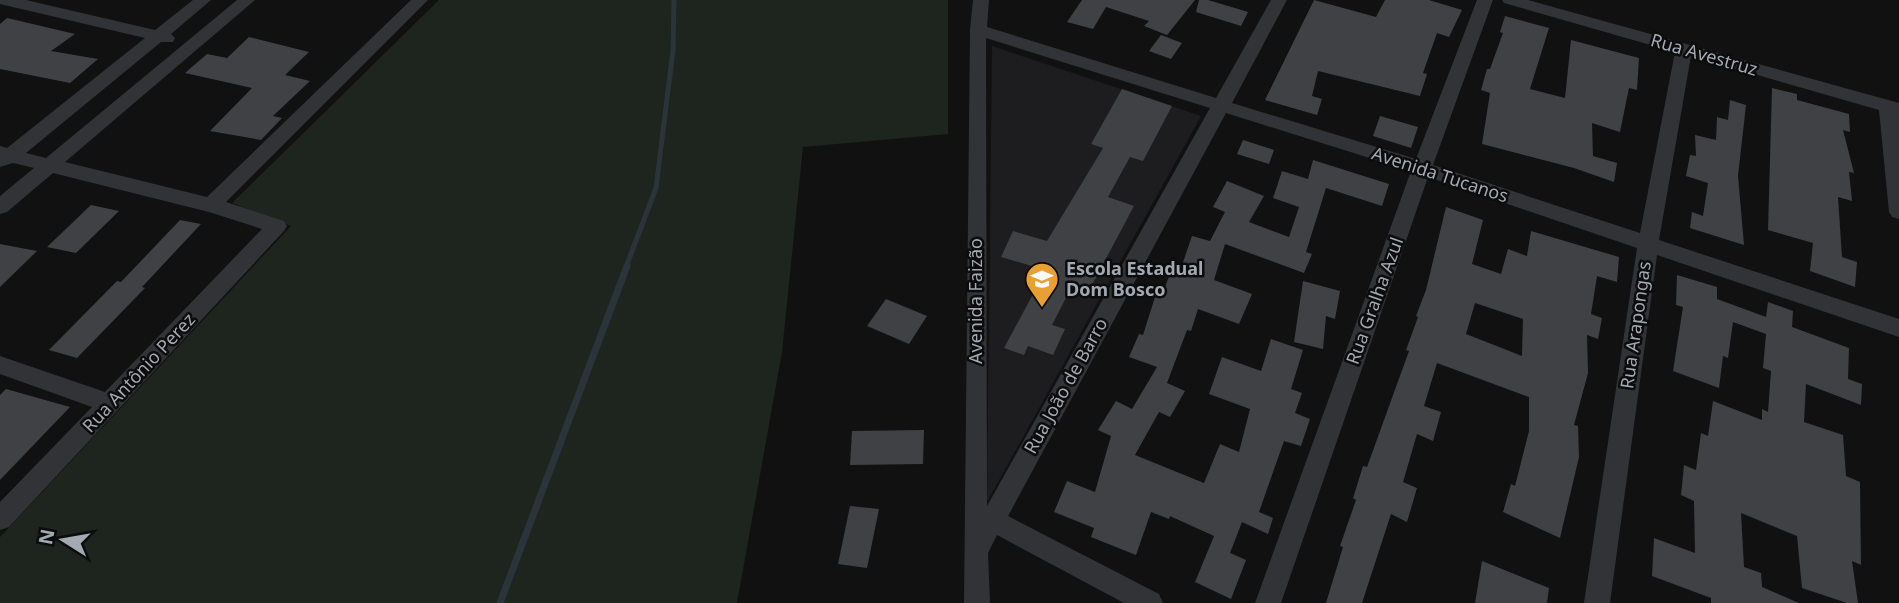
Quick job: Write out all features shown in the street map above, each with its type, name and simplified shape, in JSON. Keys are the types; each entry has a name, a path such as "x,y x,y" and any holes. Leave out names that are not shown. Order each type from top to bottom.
{"street":[{"path":"5,0 194,45"},
{"path":"3,157 203,0"},
{"path":"0,207 51,167 247,0"},
{"path":"3,157 211,205 421,0"},
{"name":"Avenida Faizão","path":"977,603 978,30 981,0"},
{"name":"Rua João de Barro","path":"975,552 1279,0"},
{"name":"Rua Gralha Azul","path":"1268,603 1422,168 1485,0"},
{"name":"Rua Avestruz","path":"1510,0 1550,6 1684,49 1894,107"},
{"name":"Avenida Tucanos","path":"978,30 1422,168 1899,328"},
{"name":"Rua Arapongas","path":"1597,603 1647,244 1684,49"},
{"path":"1894,107 1899,212"},
{"name":"Rua Antônio Perez","path":"0,519 276,226 211,205"},
{"path":"0,365 111,404"},
{"path":"992,520 1150,603"}],"shaded area":[{"path":"439,0 948,0 948,134 803,147 782,352 737,603 0,603 0,537 291,226 232,203"},
{"name":"Escola Estadual Dom Bosco","path":"992,46 1201,116 987,502"}],"building":[{"path":"1082,0 1195,0 1167,35 1144,26 1149,21 1106,7 1093,29 1067,22"},
{"path":"1199,0 1208,0 1248,12 1241,26 1196,12"},
{"path":"1314,0 1376,17 1385,0 1429,0 1462,10 1449,37 1437,33 1423,73 1427,74 1420,96 1318,71 1312,96 1322,99 1317,115 1265,100"},
{"path":"1505,16 1549,28 1530,89 1565,98 1571,40 1639,58 1637,90 1629,88 1620,132 1592,123 1593,156 1617,163 1614,182 1574,168 1482,144 1490,93 1481,90 1503,33 1500,32"},
{"path":"7,18 75,34 51,51 98,59 70,83 0,69 0,24"},
{"path":"1161,35 1182,43 1171,59 1149,51"},
{"path":"249,37 309,52 285,75 310,81 273,116 282,118 261,140 210,131 252,88 185,73 207,54 227,58"},
{"path":"1772,88 1797,94 1797,100 1849,114 1850,132 1843,130 1854,173 1849,172 1852,201 1838,197 1842,257 1857,262 1855,287 1810,271 1813,243 1768,230"},
{"path":"1122,89 1172,106 1143,161 1130,157 1108,197 1134,206 1085,298 1069,292 1052,325 1065,329 1053,355 1028,346 1024,355 1004,348 1040,281 1026,275 1032,266 1001,257 1013,231 1047,241 1103,148 1091,144"},
{"path":"1730,100 1746,105 1738,176 1744,245 1690,228 1692,212 1703,216 1708,183 1686,176 1690,155 1696,156 1695,135 1716,140 1717,117 1728,120"},
{"path":"1380,116 1418,127 1411,148 1373,136"},
{"path":"1243,140 1274,150 1269,164 1237,154"},
{"path":"1313,160 1389,184 1382,206 1326,188 1306,252 1312,254 1304,273 1225,244 1214,280 1252,294 1239,324 1198,309 1167,383 1185,391 1170,417 1159,412 1135,455 1204,483 1220,444 1239,452 1250,409 1209,394 1222,357 1261,371 1271,339 1303,350 1291,389 1302,393 1295,413 1310,419 1301,446 1284,441 1259,512 1273,518 1268,534 1242,522 1230,553 1246,560 1231,599 1195,582 1214,536 1170,516 1169,519 1151,512 1136,555 1091,537 1094,528 1054,512 1067,481 1095,492 1111,436 1098,430 1116,401 1132,409 1157,367 1129,357 1139,334 1143,335 1155,297 1161,298 1172,268 1180,271 1192,236 1210,241 1225,212 1213,207 1227,181 1264,196 1249,222 1289,237 1299,207 1273,198 1282,171 1308,179"},
{"path":"91,205 119,211 76,253 47,247"},
{"path":"1446,207 1483,220 1472,264 1501,274 1508,249 1527,256 1531,231 1619,257 1617,282 1597,276 1591,314 1602,318 1598,339 1587,335 1588,373 1574,425 1578,426 1579,457 1560,538 1503,512 1511,484 1515,486 1529,431 1529,397 1437,363 1424,406 1441,412 1433,441 1417,434 1403,482 1417,488 1407,522 1391,514 1362,603 1326,603 1343,547 1340,546 1356,500 1353,498 1363,466 1367,467 1409,351 1406,350 1426,290","holes":["1475,303 1523,319 1522,356 1466,334"]},
{"path":"180,220 201,224 142,287 145,288 77,358 49,350 117,281 121,282"},
{"path":"0,244 37,251 0,287"},
{"path":"1677,275 1717,287 1717,299 1766,317 1768,302 1793,311 1792,327 1849,348 1848,379 1862,384 1861,405 1806,384 1804,422 1843,435 1846,476 1860,482 1861,565 1852,561 1858,603 1847,603 1802,588 1797,536 1741,513 1744,567 1761,573 1762,587 1799,603 1711,603 1711,598 1652,576 1654,538 1695,553 1694,501 1681,495 1684,465 1696,470 1701,433 1708,436 1713,401 1762,420 1762,409 1768,412 1771,371 1763,368 1766,334 1733,322 1728,358 1723,356 1719,388 1673,371 1683,307 1676,305"},
{"path":"1303,281 1340,291 1335,319 1326,316 1323,349 1294,342"},
{"path":"886,299 927,316 909,344 867,326"},
{"path":"6,389 70,407 0,480 0,395"},
{"path":"924,430 923,464 850,465 852,431"},
{"path":"850,506 879,509 867,568 838,564"},
{"path":"1482,561 1549,588 1547,603 1475,603"}],"waterway":[{"path":"626,267 656,188 673,50 674,0"},
{"path":"500,603 627,266"}],"place":[{"name":"Escola Estadual Dom Bosco","path":"1042,309"}]}
